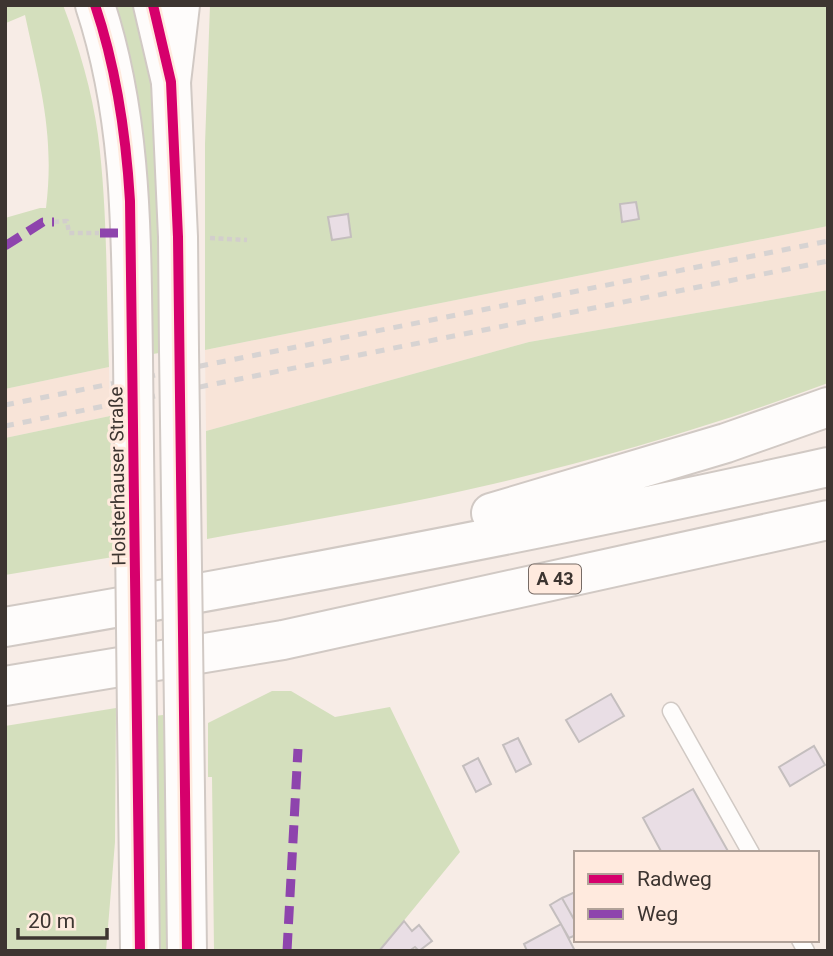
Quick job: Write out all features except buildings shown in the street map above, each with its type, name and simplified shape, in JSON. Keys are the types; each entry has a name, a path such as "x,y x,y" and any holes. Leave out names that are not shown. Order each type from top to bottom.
{"main road":[{"name":"Holsterhauser Straße","path":"95,5 107,41 118,90 127,158 133,358 140,951"},
{"path":"153,5 172,82"},
{"path":"180,5 172,82 178,237 187,951"},
{"path":"372,559 477,517 726,443 828,407"},
{"path":"5,627 162,600 684,499 828,467"},
{"name":"A 43","path":"5,686 284,640 828,520"}],"lane":[{"path":"671,711 750,851"}],"path":[{"path":"54,222 68,221 69,233 100,233"},
{"path":"209,238 247,240"}],"shaded area":[{"path":"828,226 828,290 529,342 206,431 205,350"},
{"path":"109,367 110,416 5,438 5,389"}],"green space":[{"path":"5,5 63,5 84,69 101,164 109,367 5,389 5,218 46,208 49,157 44,110 25,15 6,23"},
{"path":"112,5 135,5 153,77 165,352 147,355"},
{"path":"210,5 828,5 828,226 205,350 205,144"},
{"path":"828,290 828,383 704,426 536,474 422,499 207,539 206,431 529,342"},
{"path":"110,416 113,557 5,575 5,438"},
{"path":"272,691 291,691 335,717 390,707 460,852 379,951 214,951 212,777 208,777 208,723"},
{"path":"116,708 115,842 106,951 5,951 5,726"},
{"path":"172,714 171,951 155,951 154,716"}],"railway":[{"path":"5,405 828,241"},
{"path":"5,426 828,261"}],"marked path":[{"path":"5,246 43,222 54,222"},
{"path":"100,233 131,233"},
{"path":"287,951 298,749"}],"cycle path":[{"path":"95,5 119,102 130,201 140,951"},
{"path":"153,5 171,82 178,237 187,951"}]}
